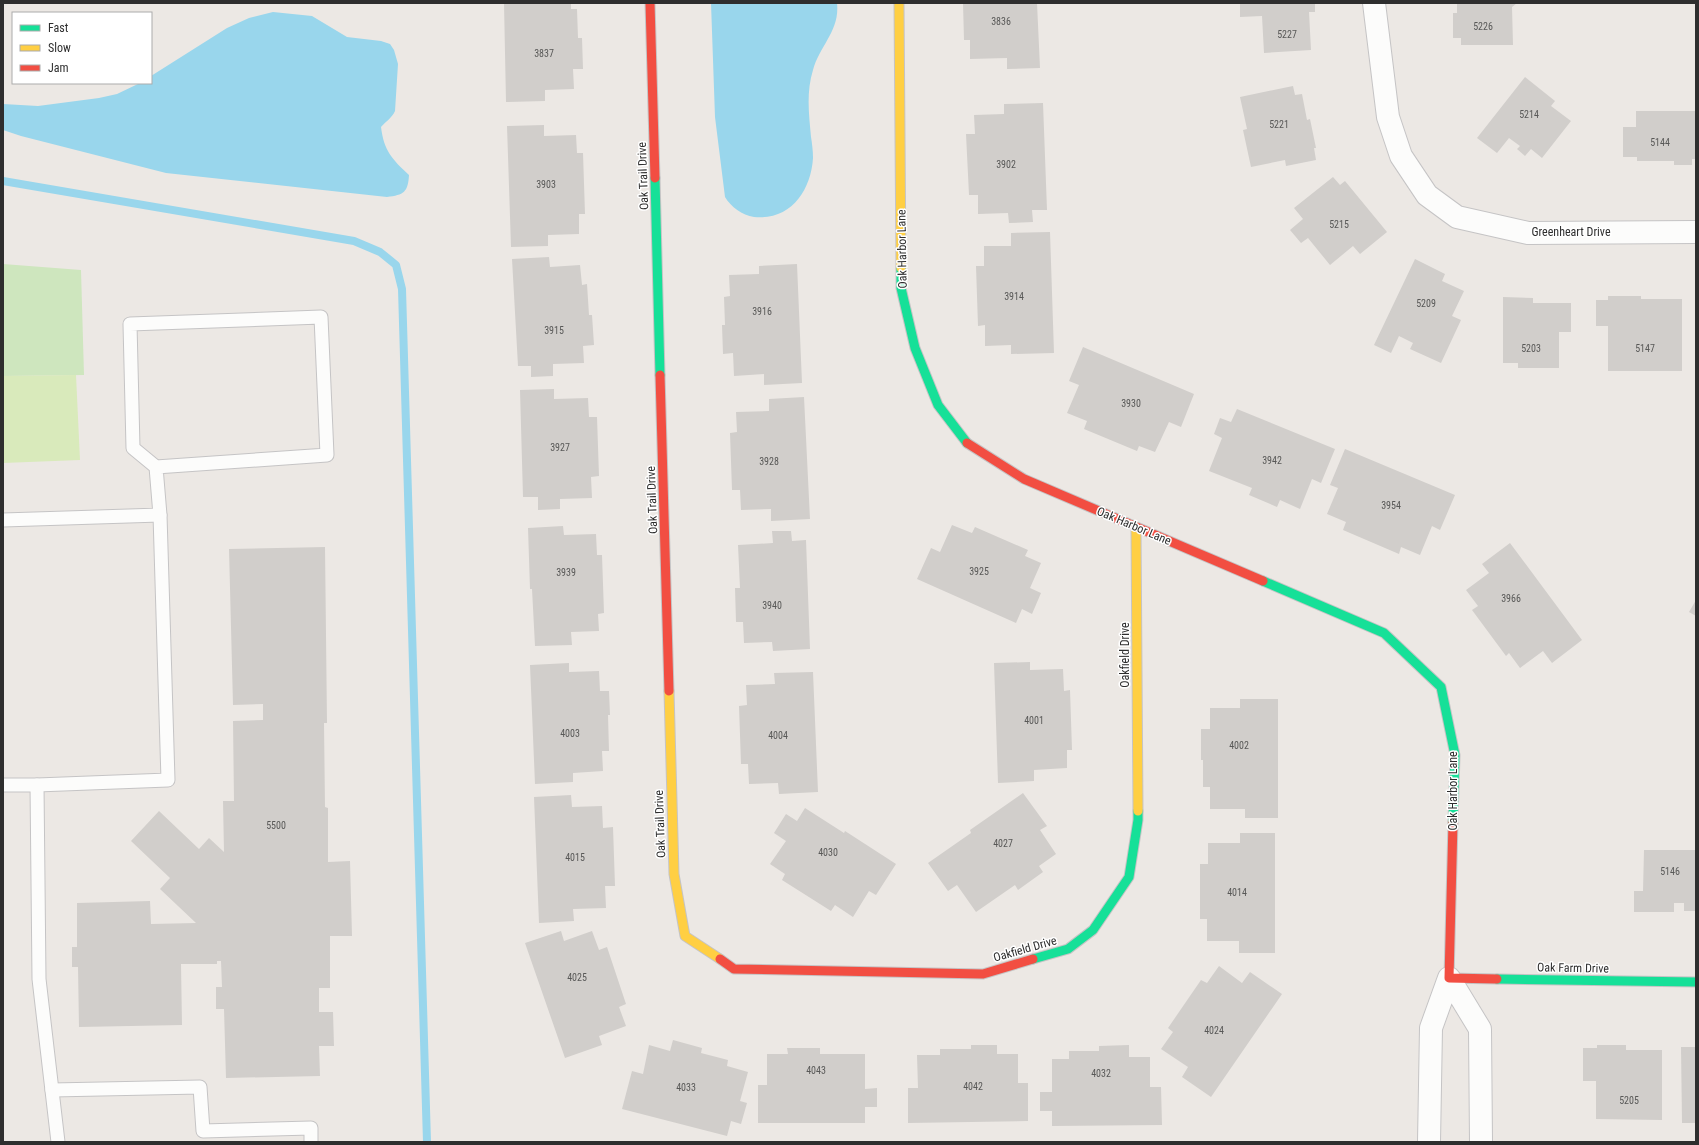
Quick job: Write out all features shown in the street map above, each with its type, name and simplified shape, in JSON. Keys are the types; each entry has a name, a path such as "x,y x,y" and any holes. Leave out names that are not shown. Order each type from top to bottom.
{"street":[{"name":"Oak Trail Drive","path":"650,3 674,874 685,936 734,969"},
{"name":"Oak Harbor Lane","path":"899,3 901,288 915,348 938,405 964,441 1024,479 1384,633 1441,687 1455,755 1449,978 1430,1028 1429,1142"},
{"name":"Greenheart Drive","path":"1376,10 1388,117 1401,156 1427,195 1458,217 1528,233 1696,232"},
{"name":"Oakfield Drive","path":"734,969 983,974 1068,949 1093,930 1128,877 1138,820 1136,527"},
{"name":"Oak Farm Drive","path":"1449,978 1696,982"},
{"path":"1449,978 1480,1029 1481,1142"}],"lane":[{"path":"3,785 168,780 160,515 156,467 133,448 130,324 321,317 327,455 156,467"},
{"path":"3,520 160,515"},
{"path":"37,785 39,979 58,1142"},
{"path":"52,1090 200,1087 203,1137 311,1128 311,1142"}],"green space":[{"path":"3,264 81,270 84,375 3,376"},
{"path":"76,375 80,460 3,463 3,376"}],"water":[{"path":"711,3 837,3 836,22 816,61 809,87 809,112 813,158 808,182 796,201 788,209 778,214 767,217 750,216 737,210 725,197 715,117"},
{"path":"273,12 312,16 347,37 381,41 390,44 394,50 398,64 395,111 391,118 381,127 387,149 393,159 409,175 408,185 404,192 387,197 166,173 21,136 3,130 3,104 38,106 99,98 117,94 138,84 152,84 152,75 227,28 249,18"}],"building":[{"path":"504,3 571,3 571,9 577,9 578,38 582,38 583,69 573,69 574,89 545,90 545,101 506,102"},
{"path":"963,3 1037,3 1040,68 1007,69 1007,58 970,59 970,40 964,40"},
{"path":"1240,3 1315,3 1315,12 1309,12 1311,50 1264,53 1262,16 1240,17"},
{"path":"1457,3 1517,3 1512,7 1513,45 1461,45 1461,38 1453,38 1453,13 1457,13"},
{"path":"1525,77 1555,101 1551,106 1571,121 1542,158 1531,149 1525,156 1517,149 1520,146 1509,138 1497,153 1477,138"},
{"path":"1293,86 1295,95 1302,94 1307,120 1310,119 1316,148 1314,148 1316,160 1286,166 1285,160 1251,167 1243,130 1247,129 1240,97"},
{"path":"1043,103 1047,210 1032,210 1033,222 1009,223 1008,213 978,214 978,195 969,195 966,134 975,134 974,115 1004,114 1004,104"},
{"path":"1636,111 1696,111 1696,159 1692,159 1692,165 1674,165 1674,161 1637,161 1637,157 1623,157 1623,127 1636,127"},
{"path":"544,125 544,136 576,135 577,153 583,153 585,214 579,214 579,234 548,235 548,246 511,247 507,126"},
{"path":"1333,177 1340,185 1345,181 1387,232 1360,254 1353,246 1330,265 1308,238 1301,243 1290,230 1303,219 1294,208"},
{"path":"1050,232 1054,353 1011,354 1011,345 985,346 985,325 978,326 976,266 984,266 984,246 1011,246 1011,233"},
{"path":"549,257 550,267 580,265 582,285 587,284 589,315 592,315 594,345 583,346 584,363 553,364 553,376 531,377 531,366 518,366 512,259"},
{"path":"1415,259 1445,274 1442,281 1464,291 1452,316 1461,320 1441,363 1410,349 1413,343 1399,336 1391,353 1374,345"},
{"path":"797,264 802,383 764,385 764,374 734,376 733,353 723,354 722,325 725,325 724,297 730,296 729,275 759,274 759,266"},
{"path":"1608,296 1641,296 1641,299 1682,299 1682,371 1608,371 1608,326 1596,326 1596,300 1608,300"},
{"path":"1503,297 1533,298 1533,303 1571,303 1571,332 1559,332 1559,368 1518,368 1518,363 1503,363"},
{"path":"1083,347 1194,394 1181,427 1169,422 1155,452 1139,446 1137,451 1084,429 1087,421 1067,413 1079,385 1069,381"},
{"path":"554,389 554,399 588,398 589,417 597,417 599,476 591,477 592,498 560,499 560,509 538,510 538,497 523,497 520,390"},
{"path":"804,397 810,519 771,521 771,509 741,510 740,490 732,490 730,433 737,432 736,412 769,411 769,399"},
{"path":"1237,409 1335,449 1321,483 1312,479 1300,509 1280,500 1277,507 1249,495 1252,488 1209,471 1222,438 1214,434 1220,418 1231,422"},
{"path":"1345,449 1455,495 1440,530 1432,526 1420,555 1401,547 1399,554 1343,530 1346,522 1327,514 1338,488 1330,485"},
{"path":"952,525 972,533 975,527 1028,550 1025,556 1041,563 1030,588 1041,593 1032,614 1022,609 1016,623 917,579 931,548 940,552"},
{"path":"563,526 564,535 596,534 597,555 602,555 604,613 598,614 599,631 571,632 572,645 535,646 532,589 530,589 528,528"},
{"path":"772,531 791,531 792,541 806,540 810,649 773,651 772,642 744,643 743,622 736,622 735,588 740,588 738,545 773,543"},
{"path":"1510,543 1582,640 1552,663 1543,651 1520,668 1509,653 1506,656 1472,610 1478,606 1466,590 1489,573 1482,564"},
{"path":"325,547 327,723 324,723 325,807 328,808 328,862 350,861 352,936 330,936 330,988 319,988 319,1012 333,1012 334,1046 319,1046 320,1076 226,1078 224,1009 216,1009 216,987 222,987 221,961 217,961 217,964 181,964 182,1025 79,1027 78,967 72,967 72,947 77,947 77,903 150,901 151,924 196,923 160,889 170,878 131,841 159,811 199,849 209,838 224,852 223,801 234,801 233,721 263,720 263,704 233,705 229,549"},
{"path":"1696,600 1696,616 1689,612"},
{"path":"1030,662 1030,670 1063,669 1064,691 1070,690 1072,750 1067,750 1067,768 1034,770 1034,781 998,783 994,663"},
{"path":"569,663 569,672 599,671 600,691 609,691 609,751 602,751 603,771 573,773 573,782 535,784 530,665"},
{"path":"813,672 818,792 779,794 778,783 749,784 748,764 741,764 739,706 747,705 746,685 775,684 774,673"},
{"path":"1240,699 1278,699 1278,818 1245,818 1245,809 1210,809 1210,787 1203,787 1201,729 1210,729 1210,708 1240,708"},
{"path":"1023,793 1047,826 1040,830 1056,854 1039,866 1043,872 1018,890 1015,885 976,912 957,885 948,891 928,863 971,833 970,830"},
{"path":"571,795 572,807 602,806 603,828 613,827 615,886 605,886 606,908 573,909 574,921 539,923 534,797"},
{"path":"805,808 844,833 845,831 896,864 876,895 869,891 853,917 835,905 831,911 782,880 785,874 770,864 786,841 774,833 786,814 797,821"},
{"path":"1240,833 1275,833 1275,953 1239,953 1239,941 1207,941 1207,919 1200,919 1200,864 1208,864 1208,843 1240,843"},
{"path":"1644,850 1696,850 1696,911 1684,911 1684,903 1674,903 1674,912 1634,912 1634,891 1643,891"},
{"path":"561,931 564,941 592,931 599,950 607,947 626,1004 619,1007 626,1026 599,1036 602,1045 565,1058 525,943"},
{"path":"1219,966 1242,983 1250,972 1282,994 1211,1097 1182,1077 1188,1067 1161,1049 1173,1032 1168,1028 1201,980 1207,983"},
{"path":"673,1040 702,1048 701,1053 728,1060 727,1066 748,1072 740,1101 747,1103 741,1124 731,1121 727,1136 622,1109 632,1071 643,1074 649,1045 670,1051"},
{"path":"971,1045 997,1045 997,1054 1018,1054 1018,1083 1028,1083 1028,1121 908,1123 908,1088 918,1088 917,1055 940,1055 940,1049 971,1049"},
{"path":"1129,1045 1129,1057 1150,1057 1150,1087 1161,1087 1162,1125 1052,1126 1052,1111 1040,1111 1040,1092 1052,1092 1052,1059 1069,1059 1069,1051 1099,1051 1099,1046"},
{"path":"1597,1045 1626,1045 1626,1050 1662,1050 1662,1120 1596,1119 1596,1081 1583,1081 1583,1048 1597,1048"},
{"path":"1681,1047 1696,1047 1696,1123 1682,1123"},
{"path":"787,1048 820,1048 820,1054 865,1054 865,1089 877,1088 877,1107 865,1107 865,1123 758,1123 758,1085 767,1085 767,1054 788,1054"}],"waterway":[{"path":"3,181 354,241 380,252 396,265 402,289 427,1142"}],"traffic: fast":[{"path":"655,178 660,375"},
{"path":"901,268 901,288 915,348 938,405 967,443"},
{"path":"1263,581 1384,633 1441,687 1455,755 1453,822"},
{"path":"1033,959 1068,949 1093,930 1129,877 1138,820 1138,811"},
{"path":"1497,979 1696,982"}],"traffic: slow":[{"path":"899,3 901,268"},
{"path":"1136,527 1138,811"},
{"path":"669,691 674,874 685,936 720,959"}],"traffic: jam":[{"path":"650,3 655,178"},
{"path":"660,375 669,691"},
{"path":"967,443 1024,479 1263,581"},
{"path":"1453,822 1449,978 1497,979"},
{"path":"720,959 734,969 983,974 1033,959"}]}
